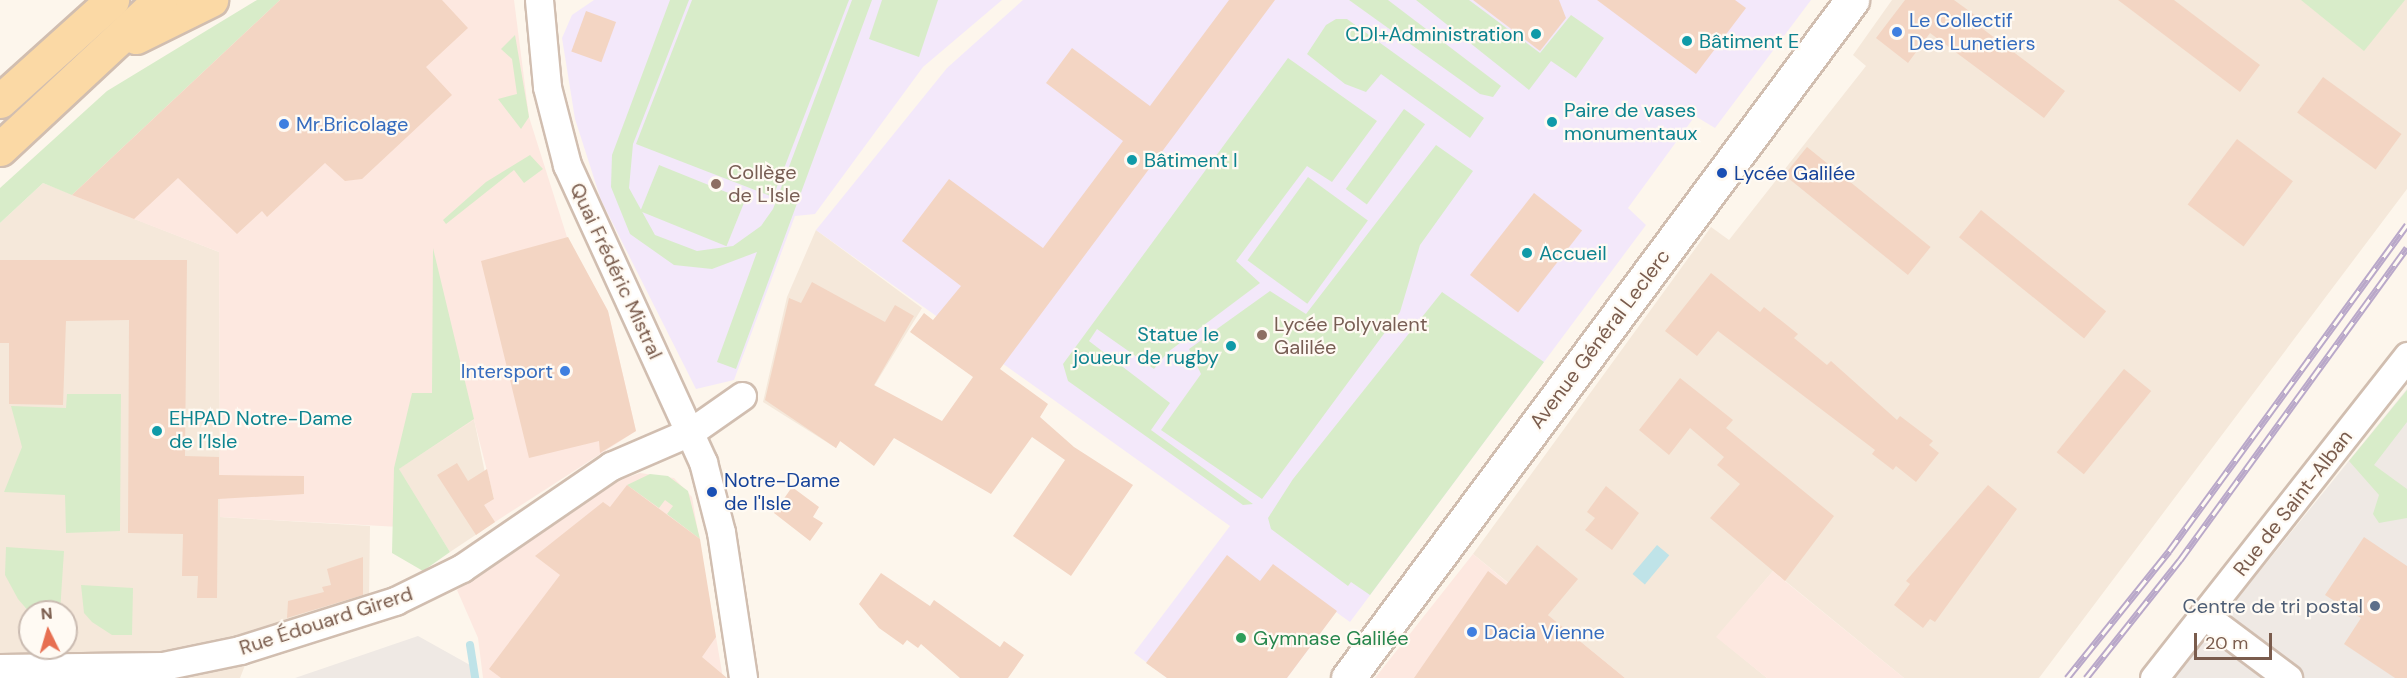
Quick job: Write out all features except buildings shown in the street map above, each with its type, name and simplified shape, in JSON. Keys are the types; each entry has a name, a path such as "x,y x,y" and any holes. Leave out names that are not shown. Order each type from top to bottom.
{"main road":[{"path":"0,100 112,0"},
{"path":"0,148 160,0"},
{"path":"105,52 211,0"},
{"name":"Avenue Général Leclerc","path":"1348,678 1852,0"}],"street":[{"name":"Quai Frédéric Mistral","path":"539,0 548,87 567,165 595,234 692,431 721,532 743,678"},
{"name":"Rue de Saint-Alban","path":"2154,678 2407,356"},
{"name":"Rue Édouard Girerd","path":"0,668 163,666 240,650 395,601 462,568 611,466 692,431 742,396"},
{"path":"2205,616 2288,678"}],"shaded area":[{"path":"280,0 514,0 529,117 567,237 608,311 636,431 495,522 484,505 494,498 474,420 399,469 436,529 220,517 219,252 72,195"},
{"name":"Collège de L'Isle","path":"594,0 1002,0 923,67 815,214 795,216 734,380 696,389 601,200 575,119 562,38 572,15"},
{"name":"Lycée Polyvalent Galilée","path":"1023,0 1811,0 1715,128 1695,116 1628,208 1646,225 1350,622 1336,612 1287,678 1167,678 1134,653 1230,526 816,230 947,68"},
{"path":"1892,0 2407,0 2407,189 2039,678 1904,678 1773,571 1717,637 1767,678 1625,678 1473,554 1711,227 1729,240 1866,66 1853,55"},
{"path":"43,183 219,252 220,517 370,526 369,599 257,635 240,678 0,678 0,223"},
{"path":"816,230 922,308 836,448 763,402 787,297"},
{"path":"2407,389 2407,678 2169,678 2259,572"},
{"path":"474,419 495,522 450,552 398,469"},
{"path":"640,473 674,478 692,497 723,678 483,678 478,638 457,590 620,480"},
{"path":"1473,554 1532,603 1625,678 1375,678"},
{"path":"1773,571 1904,678 1767,678 1716,637"},
{"path":"418,636 470,665 472,678 295,678"}],"green space":[{"path":"257,0 280,0 72,195 43,183 0,223 0,188 107,91"},
{"path":"670,0 689,0 633,144 629,188 655,235 697,251 733,246 761,226 773,209 852,0 872,0 736,369 717,362 757,252 712,269 674,265 630,234 611,187 612,155"},
{"path":"692,0 849,0 773,197 636,144"},
{"path":"882,0 938,0 919,57 869,39"},
{"path":"1349,0 1388,0 1501,86 1493,97 1480,94"},
{"path":"1416,0 1469,0 1540,53 1571,15 1604,38 1576,78 1551,61 1529,90"},
{"path":"2301,0 2405,0 2364,51"},
{"path":"1336,19 1347,19 1484,118 1470,138 1381,74 1366,92 1345,84 1307,54 1326,25"},
{"path":"515,35 529,117 521,129 498,99 517,94 512,59 501,49"},
{"path":"1288,58 1377,121 1332,182 1307,166 1236,261 1260,283 1168,352 1154,369 1097,329 1089,341 1170,403 1151,430 1253,504 1243,505 1068,381 1063,364"},
{"path":"1404,109 1425,124 1367,204 1346,189"},
{"path":"1436,145 1473,171 1420,245 1400,312 1262,499 1161,430 1201,374 1189,349 1270,291 1306,314"},
{"path":"530,155 543,169 524,183 514,170 446,224 443,220 486,182"},
{"path":"659,165 745,200 726,246 640,211"},
{"path":"1308,177 1368,220 1307,304 1247,260"},
{"path":"433,248 474,419 399,469 450,552 423,571 392,553 394,468 412,393 432,393"},
{"path":"1442,292 1544,362 1370,595 1351,582 1348,586 1271,529 1268,518 1293,479"},
{"path":"2407,390 2407,422 2374,465 2407,489 2407,518 2379,523 2373,514 2379,495 2349,461"},
{"path":"67,394 121,394 120,531 66,533 65,495 4,492 22,447 11,406 66,408"},
{"path":"650,474 668,476 688,491 700,539 667,514 673,506 665,500 659,508 627,485"},
{"path":"6,547 64,551 61,600 19,600 5,575"},
{"path":"81,585 133,588 132,635 112,635 92,622 84,613"}],"water":[{"path":"1657,545 1669,555 1645,584 1633,574"}],"waterway":[{"path":"470,645 475,678"}],"railway":[{"path":"2067,678 2169,551 2407,225"},
{"path":"2086,678 2180,560 2407,248"}],"place":[{"name":"Le Collectif Des Lunetiers","path":"1897,32"},
{"name":"CDI+Administration","path":"1536,34"},
{"name":"Bâtiment E","path":"1687,41"},
{"name":"Paire de vases monumentaux","path":"1552,122"},
{"name":"Mr.Bricolage","path":"284,124"},
{"name":"Bâtiment I","path":"1132,160"},
{"name":"Lycée Galilée","path":"1722,173"},
{"name":"Collège de L'Isle","path":"716,184"},
{"name":"Accueil","path":"1527,253"},
{"name":"Lycée Polyvalent Galilée","path":"1262,335"},
{"name":"Statue le joueur de rugby","path":"1231,346"},
{"name":"Intersport","path":"565,371"},
{"name":"EHPAD Notre-Dame de l’Isle","path":"157,431"},
{"name":"Notre-Dame de l'Isle","path":"712,492"},
{"name":"Centre de tri postal","path":"2375,606"},
{"name":"Dacia Vienne","path":"1472,632"},
{"name":"Gymnase Galilée","path":"1241,638"}]}
